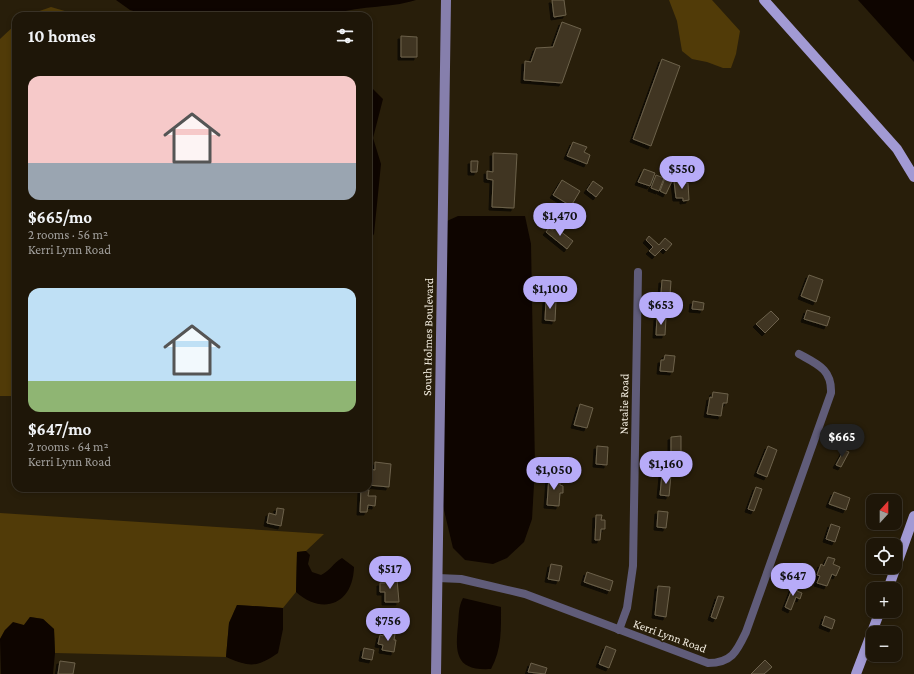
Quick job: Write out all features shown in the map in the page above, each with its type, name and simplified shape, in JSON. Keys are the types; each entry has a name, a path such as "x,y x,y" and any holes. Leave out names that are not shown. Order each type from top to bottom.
{"main road":[{"name":"South Holmes Boulevard","path":"436,674 446,0"},
{"path":"764,0 897,149 914,177"},
{"path":"890,582 914,516"},
{"path":"856,674 877,618"}],"street":[{"name":"Natalie Road","path":"619,630 626,608 633,566 638,272"},
{"name":"Kerri Lynn Road","path":"438,578 461,579 525,594 708,663 724,661 734,654 746,632 831,393 830,378 824,369 799,354"}],"shaded area":[{"path":"116,0 416,0 394,5 361,8 343,12 137,12 130,10"},
{"path":"669,0 712,0 740,31 736,54 731,68 723,68 707,62 692,59 682,51 677,21"},
{"path":"858,0 914,0 914,62"},
{"path":"51,7 68,12 37,12"},
{"path":"12,28 12,396 0,396 0,39"},
{"path":"372,89 383,99 373,138 381,164 374,234 372,237"},
{"path":"458,216 525,216 531,244 535,467 532,519 524,542 507,558 493,564 465,560 453,548 443,506 447,221"},
{"path":"0,513 324,534 306,551 297,552 296,592 283,608 237,605 229,623 226,657 55,653 54,629 43,619 30,617 24,625 5,630 0,639"},
{"path":"306,551 310,555 308,564 312,572 321,575 342,558 354,567 352,580 348,590 335,602 326,604 316,603 306,599 296,592 297,552"},
{"path":"463,598 501,607 501,631 499,646 491,669 471,667 464,664 460,659 457,635 459,608"},
{"path":"237,605 283,608 283,629 278,653 264,661 253,664 241,663 226,657 229,623"},
{"path":"30,617 43,619 54,629 55,653 53,674 1,674 0,639 5,630 13,622 24,625"}],"building":[{"path":"552,0 564,0 566,15 554,17"},
{"path":"562,22 581,29 562,83 524,80 525,61 531,62 536,48 553,47"},
{"path":"401,36 417,37 417,57 401,57"},
{"path":"662,59 680,66 651,146 633,139"},
{"path":"573,142 587,147 584,152 590,155 587,164 567,156"},
{"path":"493,153 517,154 514,208 492,207 493,180 487,179 487,171 493,172"},
{"path":"471,161 478,161 477,172 471,172"},
{"path":"644,169 655,173 650,186 638,182"},
{"path":"656,175 664,178 659,191 651,188"},
{"path":"665,178 672,181 666,194 660,191"},
{"path":"562,180 580,191 571,206 553,195"},
{"path":"681,180 681,184 688,183 689,200 683,201 683,198 676,198 674,181"},
{"path":"593,181 603,188 596,197 587,190"},
{"path":"555,227 573,241 567,249 546,232 549,228 553,230"},
{"path":"649,236 659,245 665,238 672,244 666,251 663,248 655,256 649,251 653,247 646,240"},
{"path":"809,275 823,280 816,302 801,296"},
{"path":"662,280 671,281 667,307 655,306 656,294 661,294"},
{"path":"546,300 556,301 555,321 545,320"},
{"path":"693,301 704,303 703,310 692,309"},
{"path":"807,310 830,317 827,326 804,319"},
{"path":"771,311 779,319 765,333 756,324"},
{"path":"657,317 666,318 665,335 656,335"},
{"path":"665,355 675,356 673,372 660,371 661,360 664,360"},
{"path":"713,392 728,394 727,403 723,403 721,416 707,414 710,397 712,398"},
{"path":"580,404 593,408 587,428 574,425"},
{"path":"681,436 681,453 671,454 671,437"},
{"path":"597,446 608,447 607,465 596,464"},
{"path":"768,446 777,450 767,477 757,473"},
{"path":"844,450 849,452 841,467 836,465"},
{"path":"375,462 391,464 389,487 372,485 372,470 375,470"},
{"path":"662,474 671,475 669,496 660,495"},
{"path":"549,476 560,477 560,485 563,486 563,493 560,493 559,506 547,505"},
{"path":"756,487 762,489 754,511 748,509"},
{"path":"361,492 369,492 368,496 376,496 375,506 368,505 367,512 360,512"},
{"path":"834,492 850,498 846,510 829,504"},
{"path":"277,508 284,509 281,526 267,523 269,513 276,515"},
{"path":"658,511 668,512 666,528 657,527"},
{"path":"596,515 602,515 601,520 605,520 605,529 601,529 600,540 595,540"},
{"path":"831,524 840,527 835,542 826,539"},
{"path":"828,557 835,559 833,564 840,567 836,576 832,574 827,586 817,583 820,576 817,575 821,564 824,566"},
{"path":"551,564 562,566 559,581 548,579"},
{"path":"587,572 613,581 610,591 584,582"},
{"path":"385,578 397,579 399,602 385,602 385,592 380,592 380,583 385,583"},
{"path":"794,584 799,586 797,591 802,593 800,599 796,597 791,610 785,607"},
{"path":"658,586 670,587 666,617 655,615"},
{"path":"718,596 724,597 716,619 711,617"},
{"path":"825,616 835,620 832,629 822,625"},
{"path":"384,632 395,634 394,640 396,640 394,652 382,650 383,645 378,644 380,635 383,636"},
{"path":"606,646 616,650 609,668 599,664"},
{"path":"364,648 374,650 372,660 362,658"},
{"path":"765,660 772,667 764,674 751,674"},
{"path":"60,661 75,663 73,674 58,674"},
{"path":"531,663 547,668 545,674 528,672"}]}
